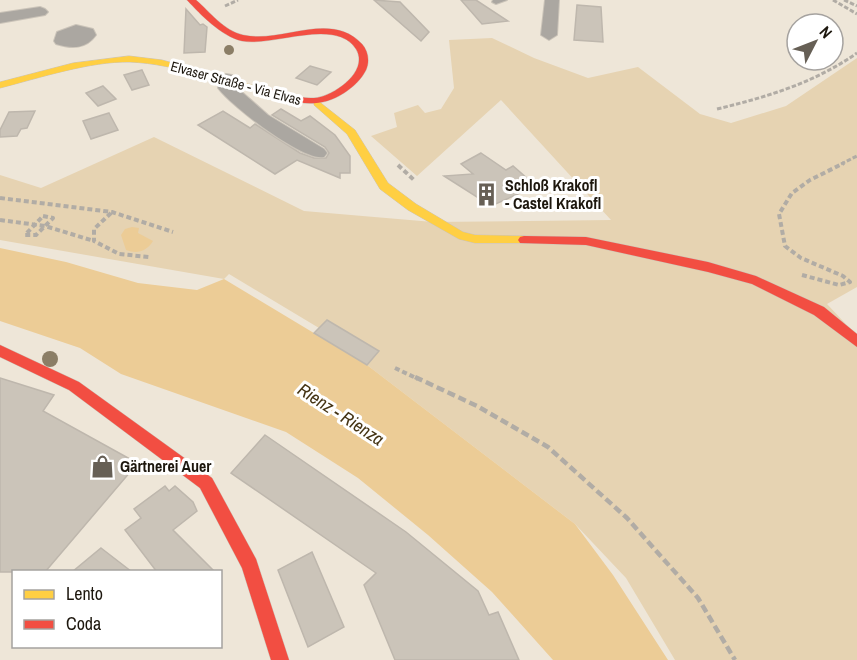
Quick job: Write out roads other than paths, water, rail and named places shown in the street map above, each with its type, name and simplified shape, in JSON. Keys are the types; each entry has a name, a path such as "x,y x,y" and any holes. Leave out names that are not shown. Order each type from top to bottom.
{"street":[{"name":"Elvaser Straße - Via Elvas","path":"0,85 74,67 115,61 150,60 317,103 334,96 354,81 362,65 362,54 357,44 345,36 330,32 305,32 266,39 242,38 232,34 191,0"},
{"path":"549,35 552,0"},
{"path":"0,18 40,12"},
{"path":"73,43 74,67"},
{"path":"226,79 227,88 262,119 317,153"},
{"path":"317,103 351,132 384,186 412,207 459,236 475,239 586,241 708,267 756,281 794,298 819,311 857,342"},
{"path":"0,351 74,386 206,483 250,565 280,660"}],"water":[{"path":"139,228 138,233 153,241 144,250 134,252 126,250 121,235 125,229"},
{"name":"Rienz - Rienza","path":"0,248 66,262 138,283 197,290 224,279 367,365 575,524 613,575 668,660 553,660 492,592 428,535 358,478 286,432 121,374 80,348 0,321"}],"place":[{"name":"Schloß Krakofl - Castel Krakofl","path":"487,194"},
{"name":"Gärtnerei Auer","path":"102,466"}]}
